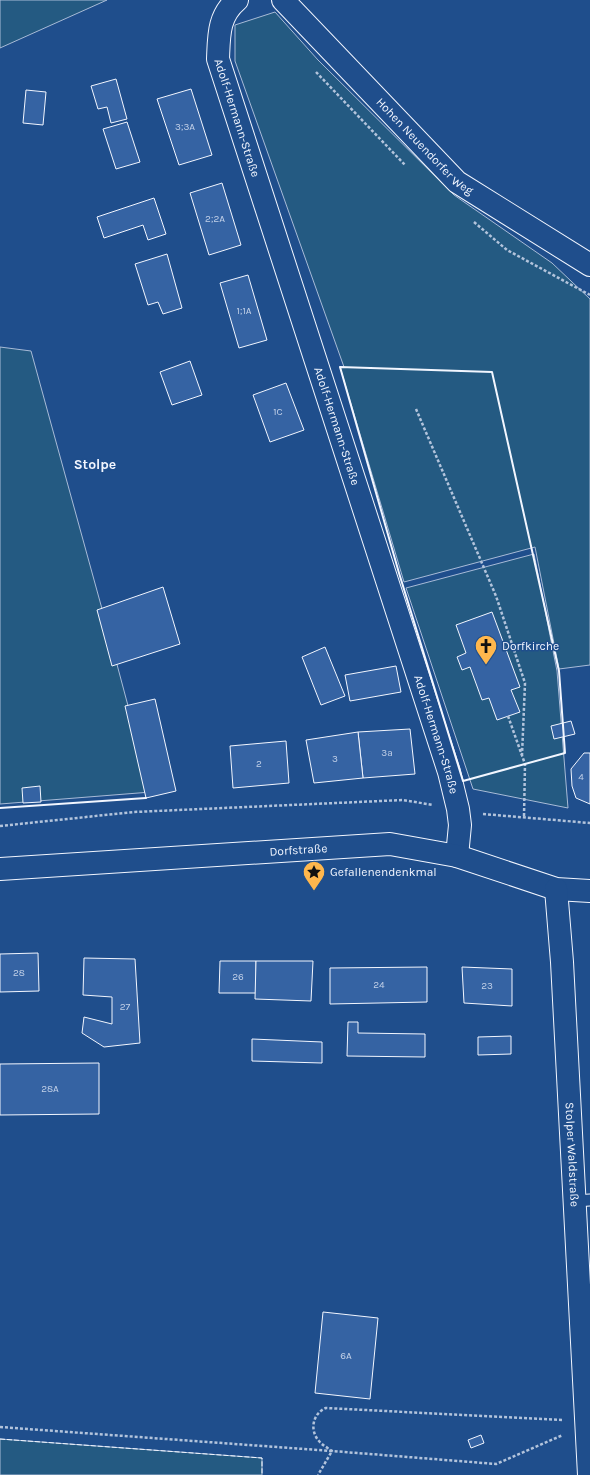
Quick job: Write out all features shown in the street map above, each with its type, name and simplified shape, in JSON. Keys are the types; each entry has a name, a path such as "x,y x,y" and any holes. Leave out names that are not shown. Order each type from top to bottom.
{"street":[{"name":"Adolf-Hermann-Straße","path":"237,0 230,6 219,28 218,59 446,764 458,809 460,825 457,856"},
{"name":"Hohen Neuendorfer Weg","path":"283,0 457,182 590,265"},
{"name":"Dorfstraße","path":"0,869 390,844 457,856 556,889 590,891"},
{"name":"Stolper Waldstraße","path":"556,889 582,1200 589,1475"}],"path":[{"path":"416,409 496,596 525,683 522,755"},
{"path":"508,716 525,764 524,817"},
{"path":"0,826 134,812 403,800 476,813 590,823"},
{"path":"332,1451 318,1441 314,1431 314,1419 320,1410 326,1408 587,1421"},
{"path":"561,1420 562,1425"},
{"path":"0,1427 496,1464 564,1434 563,1431"},
{"path":"318,1475 332,1451"}],"shaded area":[{"path":"0,0 107,0 0,48"},
{"path":"275,12 318,60 454,195 552,263 590,299 590,665 559,669 535,547 404,582 340,367 344,367 235,61 235,25"},
{"path":"0,347 31,351 151,792 0,804"},
{"path":"534,554 557,671 568,808 473,789 406,588"},
{"path":"0,1439 262,1458 262,1475 0,1475"}],"building":[{"path":"116,79 127,119 111,123 107,107 98,109 91,86"},
{"path":"191,89 212,155 179,165 157,99"},
{"path":"26,90 46,92 43,125 23,123"},
{"path":"127,122 140,162 116,169 103,129"},
{"path":"222,183 241,245 209,255 190,193"},
{"path":"154,198 166,234 148,240 143,225 104,238 97,217"},
{"path":"167,254 182,308 163,314 158,302 148,305 135,264"},
{"path":"248,275 267,340 239,348 220,283"},
{"path":"190,361 202,395 172,405 160,372"},
{"path":"286,383 304,430 270,442 253,395"},
{"path":"163,587 180,644 112,666 97,610"},
{"name":"Dorfkirche","path":"492,612 520,687 511,690 520,712 497,720 489,698 482,700 470,667 462,670 457,657 466,653 456,625"},
{"path":"325,647 345,696 321,705 302,657"},
{"path":"396,666 401,692 350,701 345,675"},
{"path":"155,699 176,791 146,798 125,706"},
{"path":"571,721 575,734 554,739 551,726"},
{"path":"410,729 415,774 363,778 358,732"},
{"path":"358,732 363,778 314,783 306,740"},
{"path":"286,741 289,783 233,788 230,746"},
{"path":"584,753 590,753 590,804 576,798 572,786 571,769"},
{"path":"40,786 41,802 23,803 22,788"},
{"path":"38,953 39,991 0,992 0,954"},
{"path":"84,958 135,959 140,1043 104,1047 82,1033 84,1017 112,1024 112,997 83,995"},
{"path":"220,961 256,961 256,993 219,993"},
{"path":"256,961 313,961 311,1001 255,999"},
{"path":"427,967 427,1002 330,1004 330,968"},
{"path":"462,967 512,969 512,1006 464,1003"},
{"path":"348,1022 358,1022 358,1033 425,1034 425,1057 347,1056"},
{"path":"511,1036 511,1054 478,1055 478,1037"},
{"path":"252,1039 322,1042 322,1063 252,1061"},
{"path":"99,1063 99,1114 0,1115 0,1064"},
{"path":"323,1312 378,1318 370,1399 315,1393"},
{"path":"481,1435 484,1443 471,1448 468,1440"}],"fence":[{"path":"0,1439 262,1458 262,1475"}],"wall":[{"path":"340,367 492,372 559,671 565,753 463,781 399,573 340,367"},
{"path":"0,808 146,798"}],"place":[{"name":"Dorfkirche","path":"486,666"},
{"name":"Gefallenendenkmal","path":"314,892"}],"district":[{"name":"Stolpe","path":"95,464"}]}
